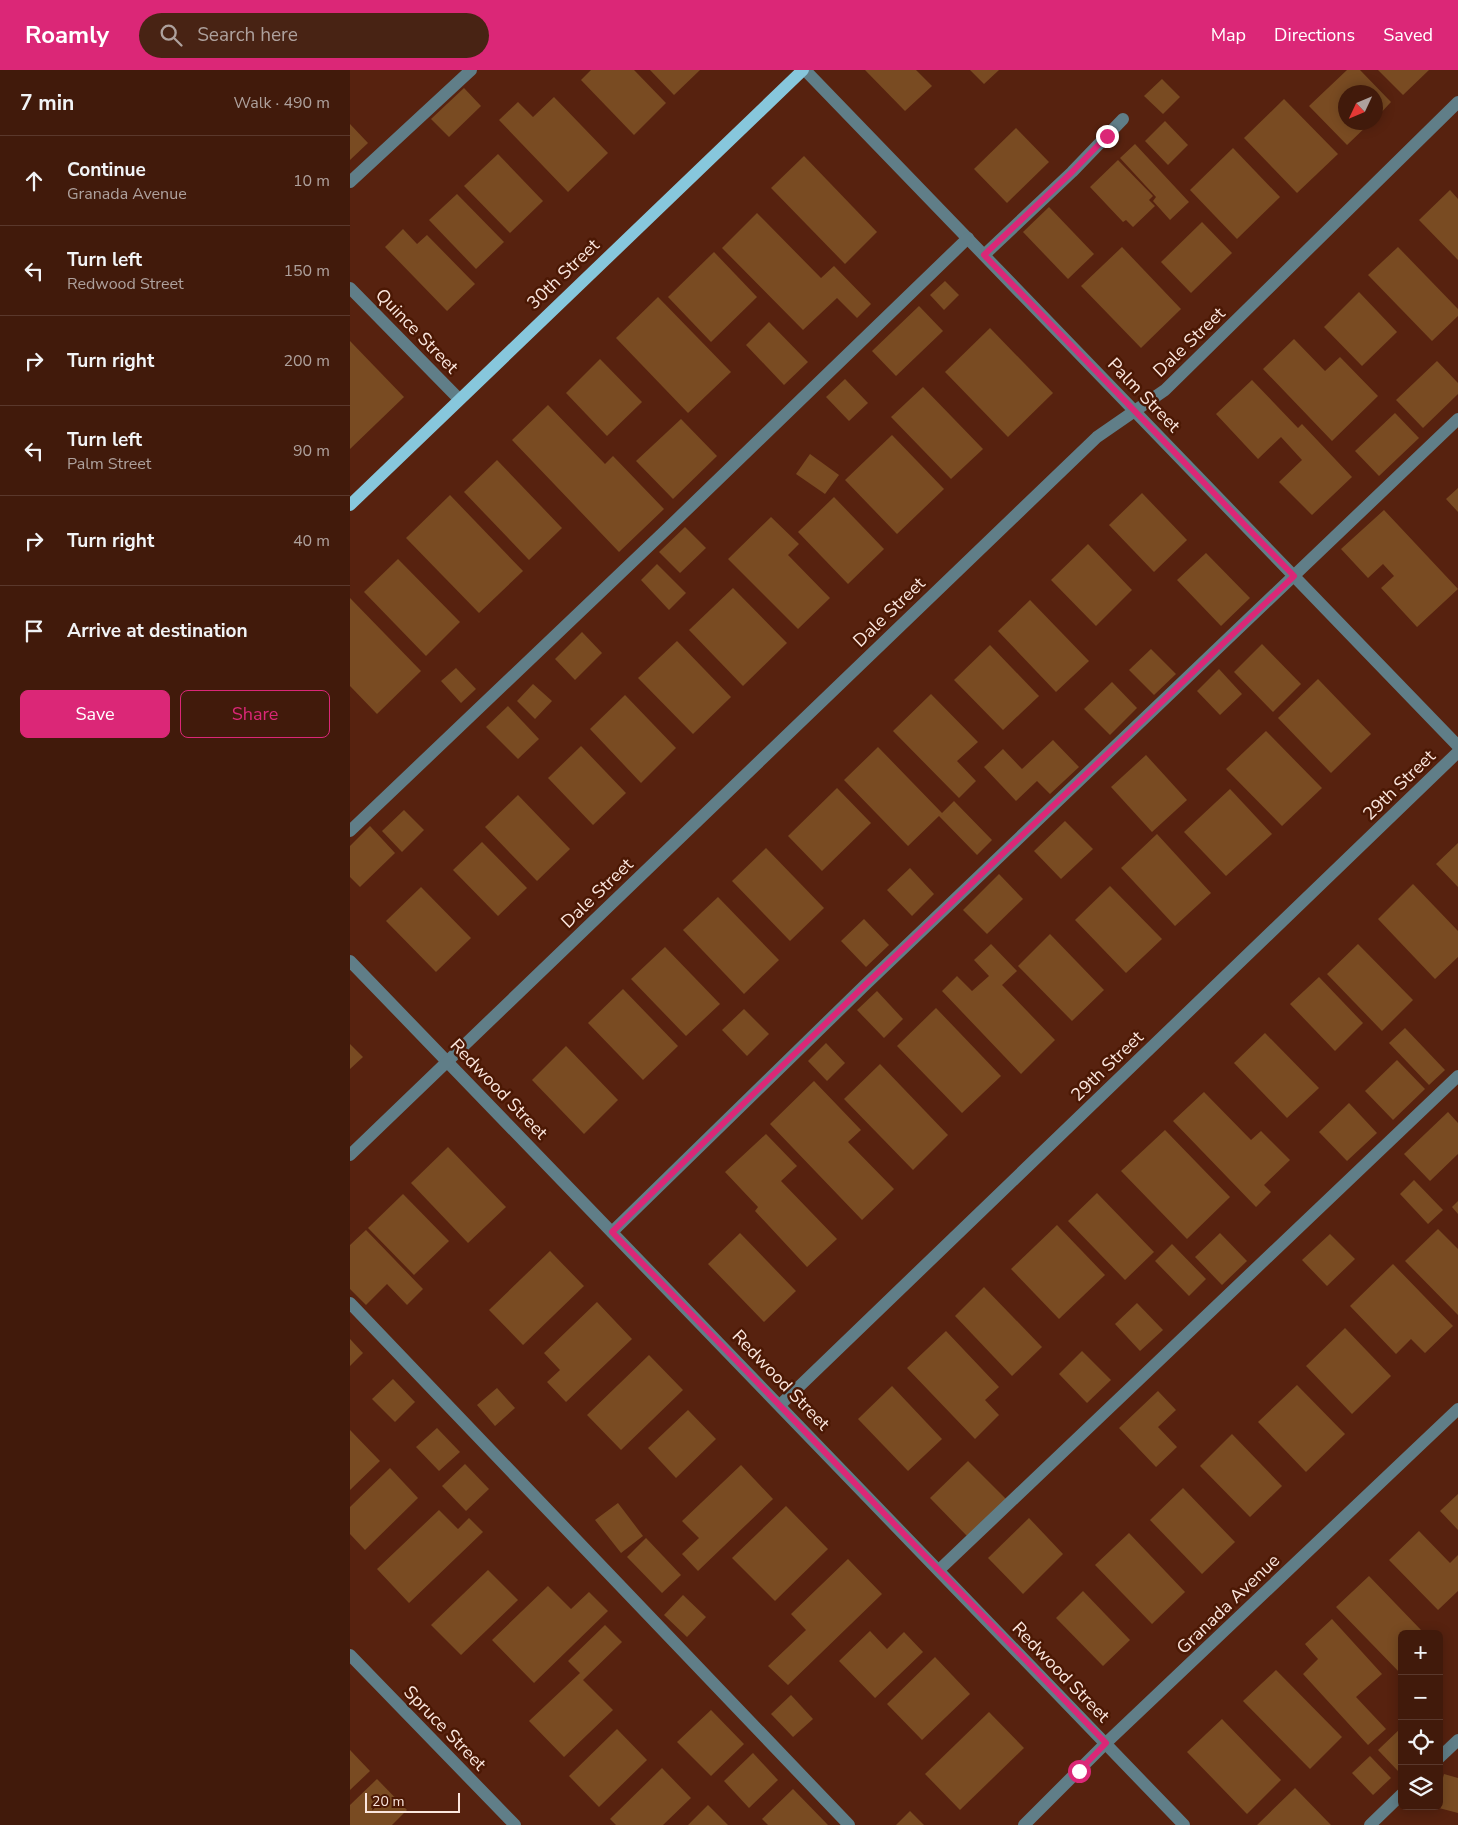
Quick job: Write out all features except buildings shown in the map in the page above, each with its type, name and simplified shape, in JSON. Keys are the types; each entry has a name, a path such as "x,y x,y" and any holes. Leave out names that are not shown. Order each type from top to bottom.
{"main road":[{"name":"30th Street","path":"350,505 804,70"}],"street":[{"path":"350,182 471,70"},
{"name":"Palm Street","path":"804,70 1458,746"},
{"name":"Dale Street","path":"350,1155 1097,437 1165,390 1458,102"},
{"path":"984,255 1072,172 1123,119"},
{"path":"350,831 662,534 968,238"},
{"name":"Quince Street","path":"350,288 459,399"},
{"path":"612,1232 864,986 1458,419"},
{"name":"29th Street","path":"780,1405 1458,752"},
{"name":"Redwood Street","path":"350,961 1184,1825"},
{"path":"939,1570 1458,1076"},
{"path":"350,1303 850,1825"},
{"name":"Granada Avenue","path":"1024,1825 1106,1743 1458,1409"},
{"name":"Spruce Street","path":"350,1655 514,1825"},
{"path":"1443,1754 1458,1740"},
{"path":"1370,1825 1398,1798"}],"route":[{"path":"1079,1771 1106,1743 612,1232 864,986 1294,576 984,255 1072,172 1107,136"}]}
